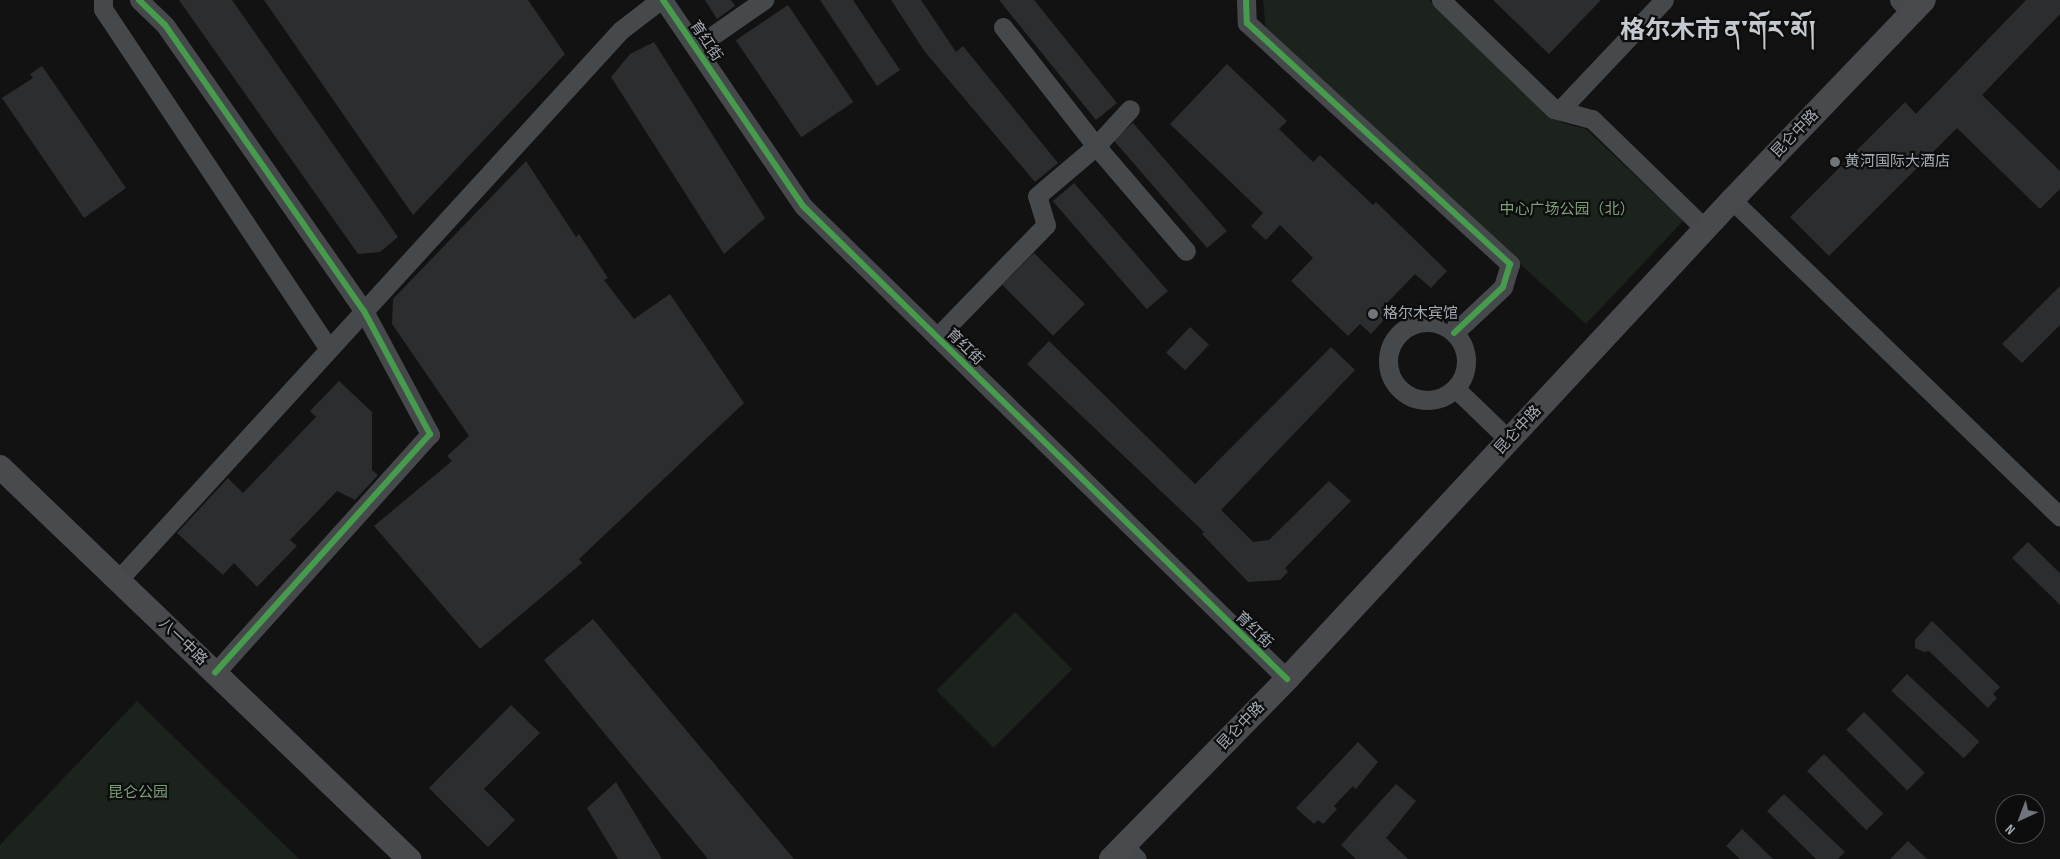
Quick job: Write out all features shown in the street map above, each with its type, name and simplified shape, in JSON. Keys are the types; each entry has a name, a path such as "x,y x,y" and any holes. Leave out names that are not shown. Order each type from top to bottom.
{"main road":[{"name":"昆仑中路","path":"1124,855 1706,229 1911,4"},
{"name":"八一中路","path":"0,467 409,859"}],"street":[{"path":"103,0 102,9 329,349"},
{"path":"138,0 165,25 364,311 430,434 215,673"},
{"path":"118,580 621,30 662,0"},
{"name":"育红街","path":"662,0 696,47 803,206 1287,679"},
{"path":"696,47 764,0"},
{"path":"1246,0 1247,23 1510,264 1503,287 1454,333"},
{"path":"1441,0 1554,109 1592,119 1706,229"},
{"path":"1560,110 1664,0"},
{"path":"1003,26 1096,146 1186,251"},
{"path":"937,337 1046,225 1037,196 1096,146 1130,109"},
{"path":"1732,200 2060,517"},
{"path":"1429,322 1454,333 1461,342 1466,366 1455,388 1434,399 1410,396 1396,383 1388,365 1389,352 1404,330 1429,322"},
{"path":"1455,388 1510,440"}],"green space":[{"name":"中心广场公园（北）","path":"1263,0 1429,0 1562,123 1586,129 1683,221 1586,324 1266,32"},
{"path":"1015,612 1072,669 994,748 937,690"},
{"name":"昆仑公园","path":"137,701 299,859 0,859 0,845"}],"building":[{"path":"179,0 232,0 398,237 380,252 358,254"},
{"path":"264,0 528,0 565,54 413,215"},
{"path":"705,0 731,0 735,6 717,19"},
{"path":"820,0 853,0 900,70 877,86"},
{"path":"891,0 921,0 956,52 963,46 1058,163 1035,182 925,52"},
{"path":"999,0 1034,0 1117,103 1096,120"},
{"path":"1493,0 1601,0 1549,54"},
{"path":"2026,0 2060,0 2060,14 1982,95 2060,171 2060,189 2040,209 1957,128 1829,256 1790,217 1905,102 1916,114"},
{"path":"788,5 853,102 801,137 736,40"},
{"path":"654,42 765,218 724,254 611,77 630,54"},
{"path":"1227,64 1287,121 1279,129 1313,162 1320,155 1373,205 1376,202 1447,271 1431,288 1415,274 1387,303 1394,309 1371,334 1360,324 1348,336 1291,281 1313,258 1280,225 1266,240 1251,226 1263,213 1170,124"},
{"path":"42,66 126,188 84,218 2,98 33,78 30,74"},
{"path":"1133,123 1227,231 1207,248 1113,140"},
{"path":"526,161 576,237 579,234 608,278 604,280 634,319 670,294 744,403 579,559 582,563 480,649 374,526 452,461 447,456 469,436 392,324 393,299"},
{"path":"1074,183 1168,291 1147,309 1053,201"},
{"path":"1034,253 1085,304 1053,336 1002,285"},
{"path":"2060,286 2060,325 2022,363 2002,344"},
{"path":"1190,327 1209,345 1185,370 1166,353"},
{"path":"1049,341 1195,484 1331,347 1355,370 1221,510 1253,542 1269,540 1329,481 1351,501 1285,568 1288,572 1280,580 1248,582 1202,534 1204,532 1027,364"},
{"path":"339,381 372,412 372,470 378,475 355,500 337,491 290,540 297,546 257,587 234,563 223,575 177,533 228,478 243,493 316,417 310,411"},
{"path":"2028,542 2060,573 2060,605 2012,558"},
{"path":"593,619 794,859 708,859 544,660"},
{"path":"1932,621 2000,687 1993,694 1997,698 1988,708 1929,651 1924,652 1915,648 1915,640"},
{"path":"1907,674 1979,742 1964,758 1891,691"},
{"path":"511,705 540,733 484,789 515,820 488,847 429,788"},
{"path":"1864,712 1925,773 1907,790 1846,730"},
{"path":"1358,742 1378,762 1356,789 1353,786 1334,806 1337,809 1323,824 1318,820 1314,824 1296,808"},
{"path":"1824,754 1883,813 1866,830 1807,771"},
{"path":"616,782 662,859 618,859 587,808"},
{"path":"1396,784 1416,801 1386,838 1408,859 1356,859 1341,845"},
{"path":"1784,794 1845,852 1838,859 1816,859 1767,811"},
{"path":"1742,829 1773,859 1740,859 1726,846"},
{"path":"1908,841 1927,859 1890,859"}],"cycle path":[{"path":"139,0 165,25 364,311 430,434 215,673"},
{"path":"663,0 803,206 1287,679"},
{"path":"1246,0 1247,23 1510,264 1503,287 1454,333"}],"place":[{"name":"黄河国际大酒店","path":"1835,162"},
{"name":"格尔木宾馆","path":"1373,314"}],"district":[{"name":"格尔木市 ན་གོར་མོ།","path":"1718,31"}]}
